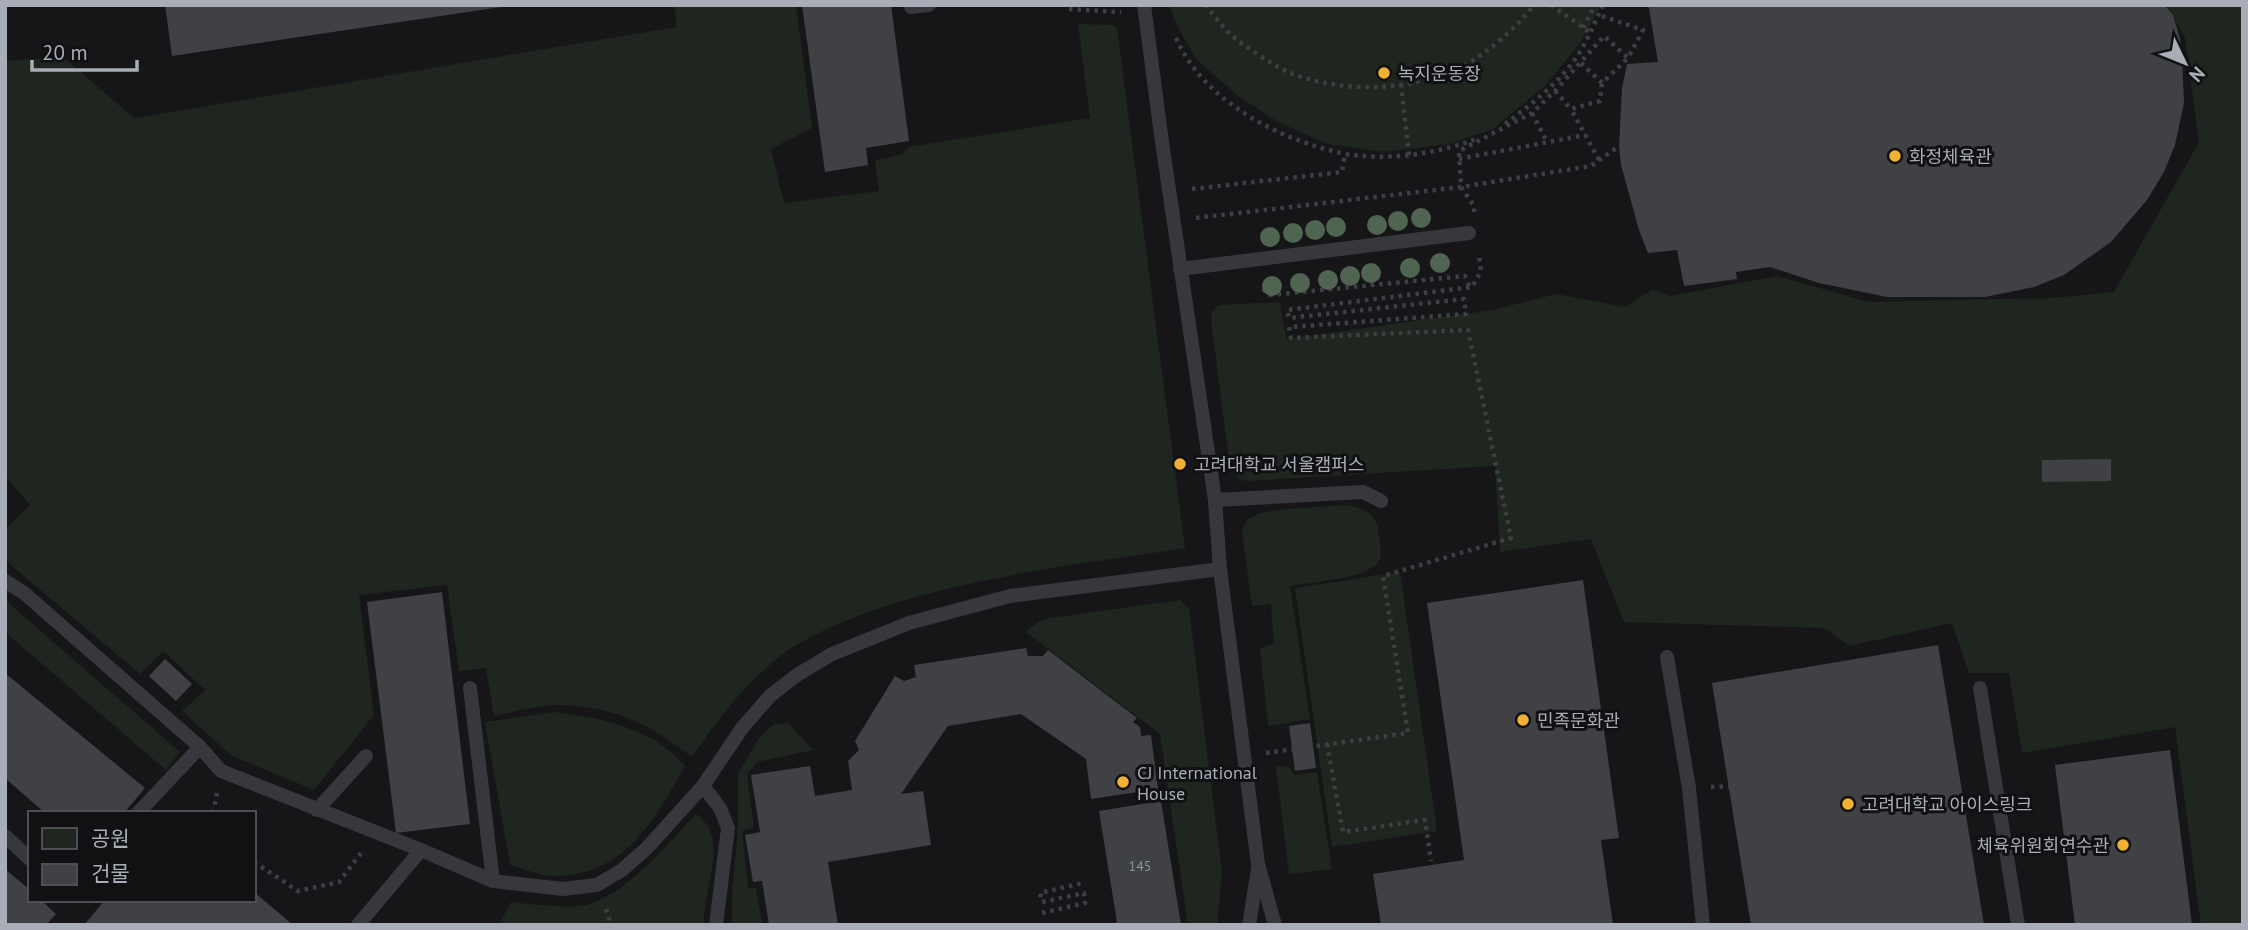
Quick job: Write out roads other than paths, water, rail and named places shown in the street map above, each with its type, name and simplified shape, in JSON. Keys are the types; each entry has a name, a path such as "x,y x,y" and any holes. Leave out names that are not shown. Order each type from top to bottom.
{"lane":[{"path":"911,7 929,5"},
{"path":"1144,5 1215,500 1220,569 1258,864 1275,925"},
{"path":"1180,269 1472,226"},
{"path":"1215,500 1363,492 1381,502"},
{"path":"5,581 24,593 200,747 221,771 493,881 563,889 597,885 622,870 647,848 703,786 742,729 772,695 797,675 832,654 909,622 1010,596 1220,569"},
{"path":"1667,657 1689,788 1703,925"},
{"path":"470,688 493,881"},
{"path":"1980,688 2018,925"},
{"path":"140,811 200,747"},
{"path":"317,810 366,756"},
{"path":"703,786 720,808 728,828 716,925"},
{"path":"5,836 28,857"},
{"path":"358,925 421,850"},
{"path":"1249,925 1258,864"}],"place":[{"name":"녹지운동장","path":"1384,73"},
{"name":"화정체육관","path":"1895,156"},
{"name":"고려대학교 서울캠퍼스","path":"1180,464"},
{"name":"민족문화관","path":"1523,720"},
{"name":"CJ International House","path":"1123,782"},
{"name":"고려대학교 아이스링크","path":"1848,804"},
{"name":"체육위원회연수관","path":"2123,845"}]}
